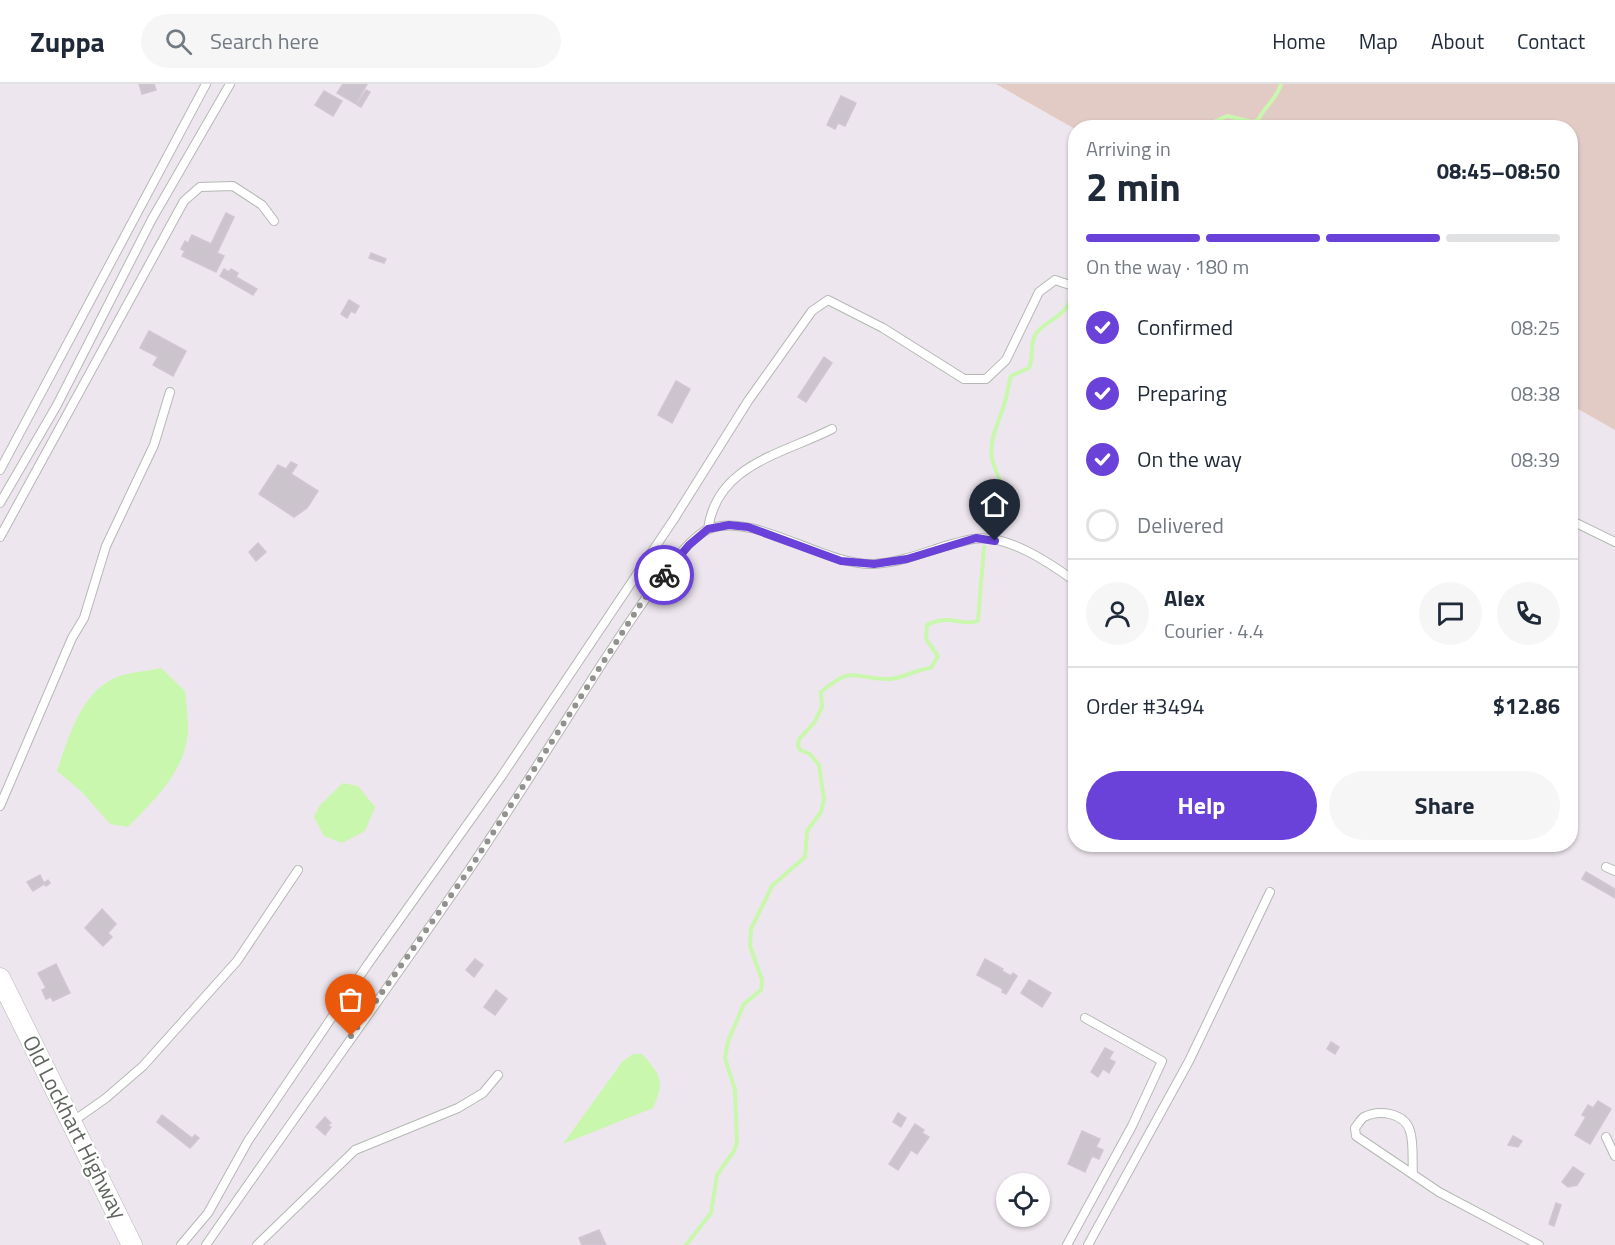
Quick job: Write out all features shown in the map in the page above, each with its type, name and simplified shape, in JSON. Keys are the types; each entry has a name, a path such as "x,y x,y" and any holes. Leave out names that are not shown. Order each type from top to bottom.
{"street":[{"name":"Old Lockhart Highway","path":"0,978 132,1245"}],"lane":[{"path":"0,470 206,84"},
{"path":"0,503 57,405 152,219 230,84"},
{"path":"0,537 184,201 200,187 233,186 262,205 274,221"},
{"path":"181,1245 208,1213 249,1141 368,964 501,777 674,519 748,401 812,311 828,300 883,328 964,380 986,380 1006,360 1039,292 1055,280 1068,284"},
{"path":"0,806 72,638 84,618 100,559 154,445 170,392"},
{"path":"708,529 710,513 714,506 744,469 757,461 832,429"},
{"path":"1578,524 1615,542"},
{"path":"206,1245 469,870 644,599 689,545 708,529 729,525 748,527 841,561 874,564 907,559 976,538 1015,544 1068,576"},
{"path":"1606,867 1615,871"},
{"path":"72,1122 121,1085 159,1049 237,961 298,870"},
{"path":"1088,1245 1190,1061 1270,892"},
{"path":"1067,1245 1132,1126 1162,1061 1085,1018"},
{"path":"257,1245 356,1150 458,1108 483,1093 498,1075"},
{"path":"1413,1174 1410,1130 1402,1119 1383,1113 1363,1118 1355,1128 1356,1136 1439,1192 1539,1245"},
{"path":"1606,1137 1615,1156"}],"shaded area":[{"path":"996,84 1615,84 1615,430 1578,409 1578,120 1068,120 1068,125"},
{"path":"161,668 185,691 188,729 182,758 158,795 128,827 110,824 82,792 57,771 76,720 91,696 100,687 122,675"},
{"path":"343,783 358,786 375,807 365,831 342,843 324,836 314,817 320,805"},
{"path":"633,1054 642,1054 657,1073 660,1085 653,1108 563,1144 622,1062"}],"building":[{"path":"139,84 154,84 156,90 142,94"},
{"path":"343,84 367,84 356,104 337,93"},
{"path":"366,90 370,92 361,107 357,105"},
{"path":"324,91 342,101 333,116 315,105"},
{"path":"841,96 856,103 845,126 838,123 835,129 827,125"},
{"path":"226,213 234,217 217,253 224,256 216,272 182,256 185,251 181,249 192,235 211,244"},
{"path":"371,253 386,259 384,263 369,258"},
{"path":"224,269 229,272 231,269 238,273 236,277 257,289 253,295 220,276"},
{"path":"349,300 359,306 355,313 351,311 347,318 341,314"},
{"path":"149,331 186,351 173,376 153,365 158,357 140,348"},
{"path":"824,357 832,363 806,402 798,397"},
{"path":"676,381 690,389 672,423 658,415"},
{"path":"291,462 297,465 291,474 318,491 307,508 294,517 259,494 278,465 286,469"},
{"path":"258,543 266,552 256,561 249,552"},
{"path":"1586,872 1615,889 1615,898 1582,879"},
{"path":"40,875 44,883 48,880 50,883 33,891 27,882"},
{"path":"102,909 116,924 108,933 112,937 103,946 85,928"},
{"path":"475,959 483,965 474,977 466,970"},
{"path":"985,959 1011,976 1013,973 1017,976 1006,994 1002,992 1003,989 977,975"},
{"path":"56,964 70,993 53,1001 51,997 46,999 42,990 46,988 38,973"},
{"path":"1029,980 1051,993 1042,1007 1021,993"},
{"path":"496,990 507,999 495,1015 484,1007"},
{"path":"1331,1042 1339,1047 1335,1054 1327,1049"},
{"path":"1105,1048 1113,1052 1109,1059 1115,1062 1109,1073 1103,1069 1098,1077 1091,1072"},
{"path":"1598,1101 1611,1109 1590,1144 1575,1135 1586,1117 1582,1115 1588,1105 1593,1108"},
{"path":"898,1113 906,1118 901,1127 893,1122"},
{"path":"162,1115 192,1138 195,1135 199,1138 190,1148 157,1122"},
{"path":"325,1117 331,1123 327,1125 331,1127 325,1135 316,1127"},
{"path":"915,1124 924,1130 922,1133 929,1137 917,1154 911,1150 898,1170 889,1164"},
{"path":"1082,1131 1100,1139 1096,1147 1103,1150 1099,1159 1092,1156 1085,1172 1068,1164"},
{"path":"1513,1136 1522,1141 1518,1147 1508,1145"},
{"path":"1573,1167 1584,1174 1577,1185 1568,1187 1562,1182"},
{"path":"1556,1203 1561,1205 1554,1226 1549,1224"},
{"path":"599,1230 606,1245 582,1245 579,1238"}],"waterway":[{"path":"1258,120 1277,94 1281,84"},
{"path":"1218,120 1227,116 1244,120"},
{"path":"988,529 990,520 994,517 1004,517 1006,510 1007,502 991,451 1011,376 1029,368 1035,335 1068,304"},
{"path":"686,1245 711,1213 717,1175 734,1151 737,1142 735,1090 725,1058 728,1041 744,1004 761,990 762,980 750,946 751,929 772,886 805,857 807,831 821,812 824,800 819,765 810,754 800,750 799,739 814,723 822,707 821,692 832,683 848,675 890,679 931,668 938,656 926,639 927,625 943,620 978,621 984,547"}],"way so far":[{"path":"351,1036 469,870 644,599 664,575"}],"route":[{"path":"664,575 689,545 708,529 729,525 748,527 841,561 874,564 907,559 976,538 995,541"}]}
